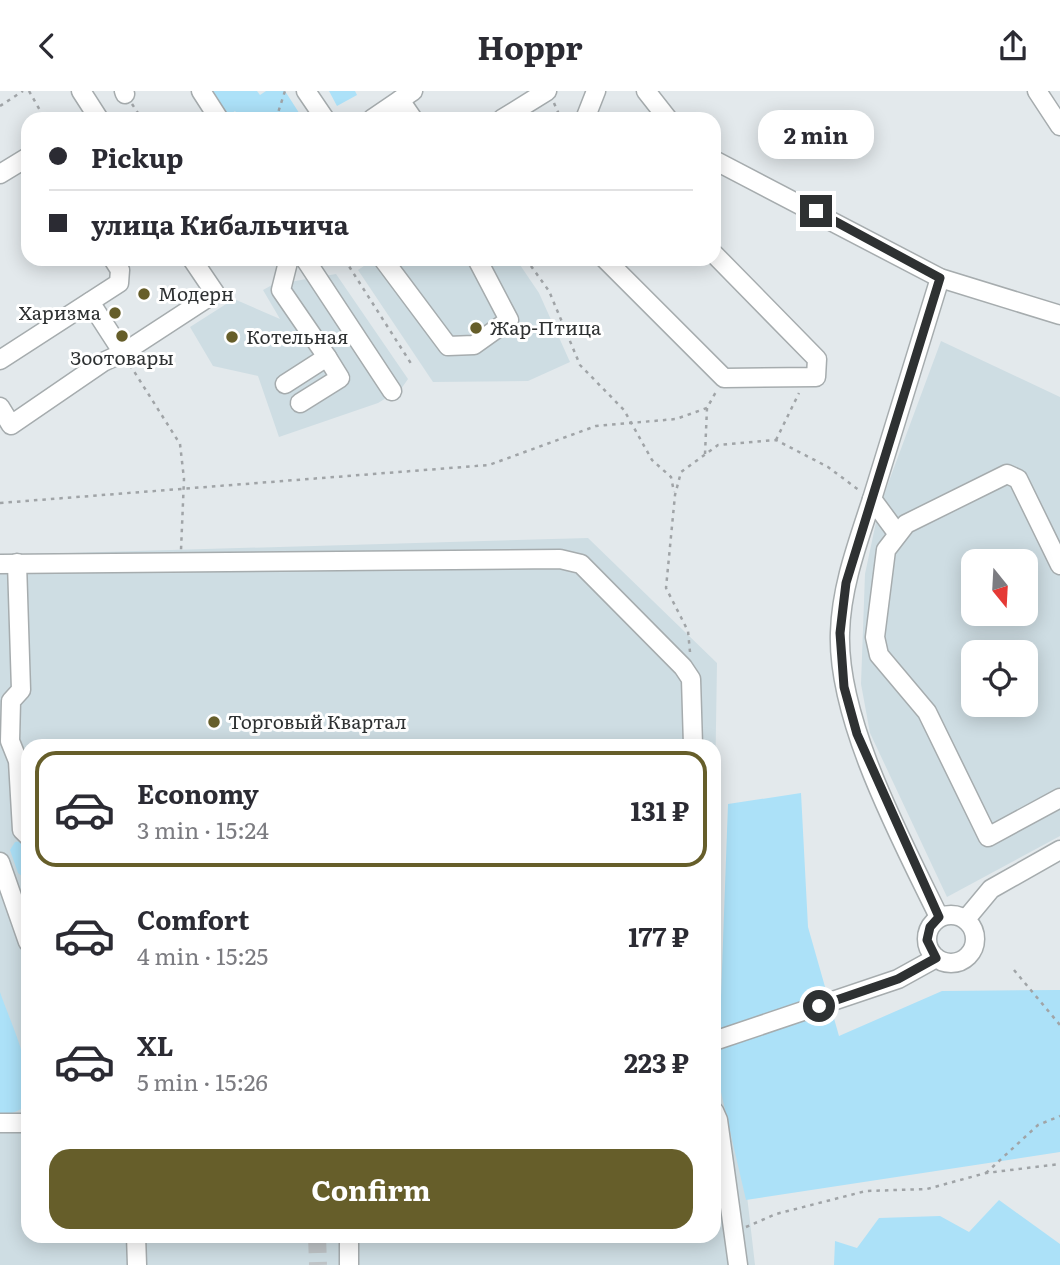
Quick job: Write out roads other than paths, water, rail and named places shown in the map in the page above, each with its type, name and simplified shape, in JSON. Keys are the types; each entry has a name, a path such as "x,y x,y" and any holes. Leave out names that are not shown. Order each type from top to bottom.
{"street":[{"path":"81,91 91,112"},
{"path":"201,91 214,112"},
{"path":"306,91 320,112"},
{"path":"513,112 547,91"},
{"path":"588,112 596,91"},
{"path":"646,91 662,112"},
{"path":"1037,91 1060,126"},
{"path":"382,112 407,95 411,112"},
{"path":"0,174 21,161"},
{"path":"721,164 940,278 1060,316"},
{"path":"612,266 724,379 816,377 817,359 721,261"},
{"path":"0,360 119,283 120,270 117,266"},
{"path":"0,407 6,428 103,362 123,353 215,293 200,266"},
{"path":"291,266 281,290 340,378 300,403"},
{"path":"298,266 392,391"},
{"path":"388,266 448,347 474,345 509,320 481,266"},
{"path":"939,917 857,734 844,687 840,633 846,583 940,278"},
{"path":"90,302 123,353"},
{"path":"285,384 327,357"},
{"path":"1060,565 1018,479 1007,474 906,524 897,533 886,550 875,637 879,655 927,712 988,837 1060,798"},
{"path":"872,499 897,533"},
{"path":"21,813 18,761 10,741 11,701 21,690 8,564 560,559 581,564 683,667 691,679 693,739"},
{"path":"966,919 991,888 1060,850"},
{"path":"0,862 21,921"},
{"path":"953,914 966,919 976,937 969,956 949,963 936,958 927,940 930,927 939,917 953,914"},
{"path":"721,1039 898,979 936,958"},
{"path":"0,1123 21,1123"},
{"path":"721,1141 738,1265"},
{"path":"136,1243 137,1265"},
{"path":"349,1243 349,1265"}],"tunnel":[{"path":"317,1243 318,1265"}],"place":[{"name":"Модерн","path":"144,294"},
{"name":"Харизма","path":"115,313"},
{"name":"Жар-Птица","path":"476,328"},
{"name":"Зоотовары","path":"122,336"},
{"name":"Котельная","path":"232,337"},
{"name":"Торговый Квартал","path":"214,722"}]}
